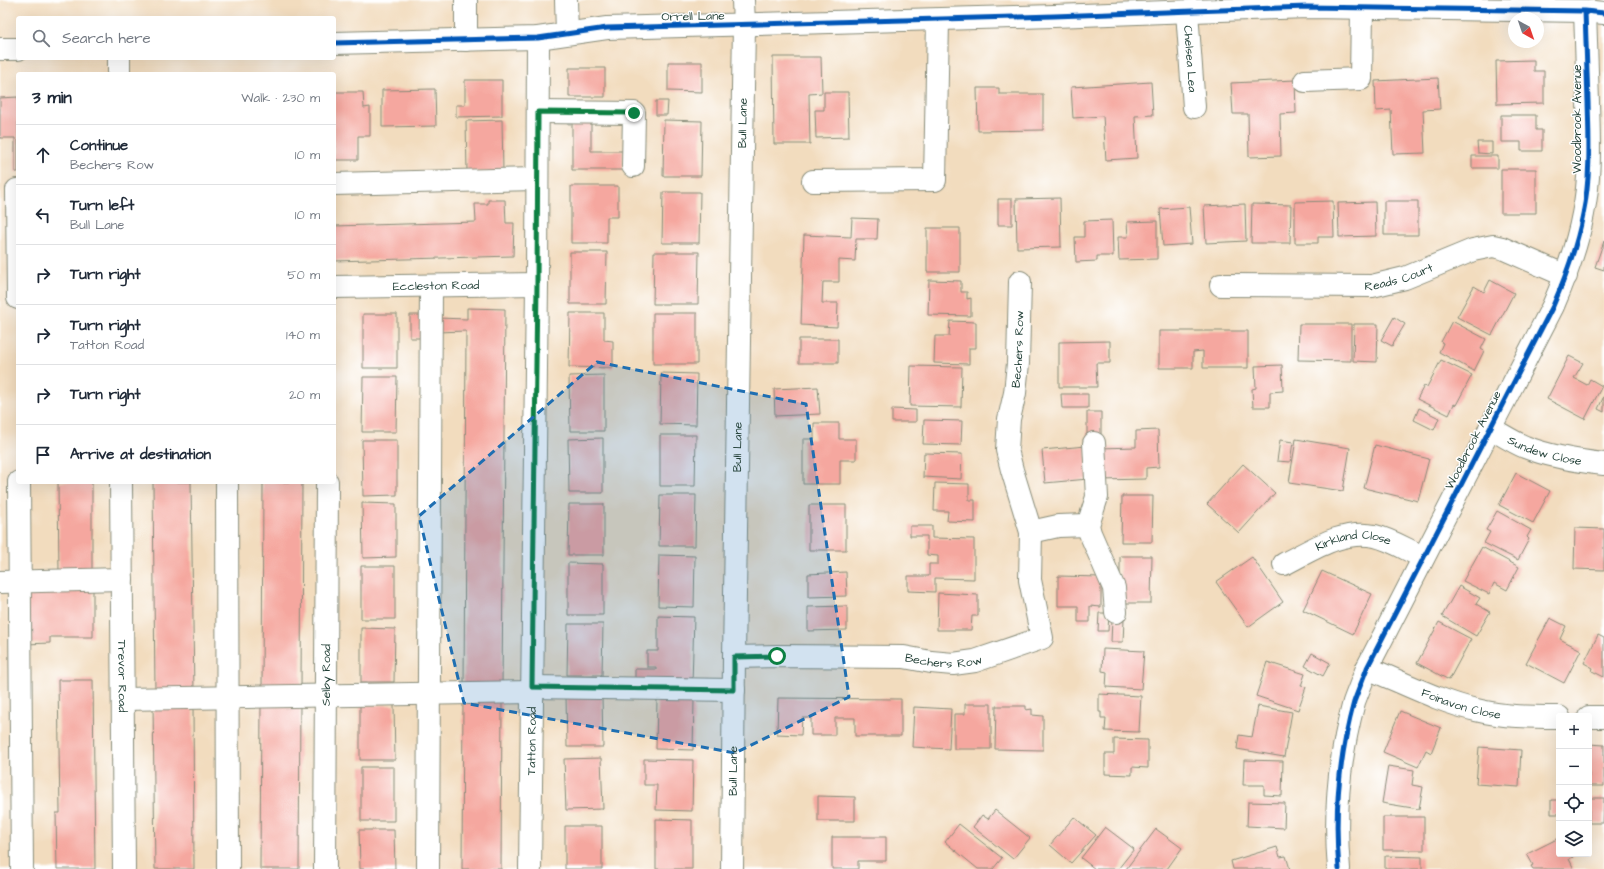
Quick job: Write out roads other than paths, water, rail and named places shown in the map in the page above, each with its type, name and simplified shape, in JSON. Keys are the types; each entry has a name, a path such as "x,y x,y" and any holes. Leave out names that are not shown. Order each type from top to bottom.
{"street":[{"path":"466,0 466,40"},
{"path":"566,0 567,33"},
{"name":"Bull Lane","path":"732,869 744,0"},
{"name":"Orrell Lane","path":"336,43 538,38 607,28 938,20 1054,8 1187,12 1307,4 1362,9 1535,6 1594,12"},
{"path":"1304,81 1361,79 1362,9"},
{"name":"Chelsea Lea","path":"1187,12 1194,107"},
{"name":"Woodbrook Avenue","path":"1339,869 1337,808 1340,771 1346,736 1355,701 1368,668 1423,557 1553,306 1566,276 1584,213 1596,182 1590,143 1594,12"},
{"path":"813,181 935,180 938,20"},
{"name":"Tatton Road","path":"530,869 537,284 538,38"},
{"path":"0,49 16,49"},
{"path":"119,60 119,72"},
{"path":"538,112 634,113 633,166"},
{"path":"336,184 537,179"},
{"path":"12,190 16,262"},
{"name":"Reads Court","path":"1221,285 1372,286 1405,278 1473,250 1493,246 1502,248 1566,276"},
{"name":"Bechers Row","path":"734,657 904,656 931,662 953,664 975,661 1042,638 1030,580 1031,532 1012,470 1008,450 1008,419 1015,393 1018,363 1020,282"},
{"name":"Eccleston Road","path":"336,287 537,284"},
{"path":"428,869 431,286"},
{"name":"Sundew Close","path":"1490,428 1524,446 1552,456 1604,464"},
{"path":"1094,443 1097,497 1088,524 1090,533 1114,588 1116,612"},
{"path":"20,484 10,582 22,869"},
{"name":"Trevor Road","path":"121,484 124,869"},
{"path":"227,484 228,869"},
{"name":"Selby Road","path":"325,869 327,484"},
{"path":"1031,532 1058,526 1088,524"},
{"name":"Kirkland Close","path":"1284,564 1337,538 1350,535 1374,536 1423,557"},
{"path":"10,582 122,579"},
{"name":"Foinavon Close","path":"1368,668 1445,700 1475,710 1499,715 1556,717"},
{"path":"123,700 429,694 532,689 734,690"},
{"path":"1592,717 1604,717"}]}
